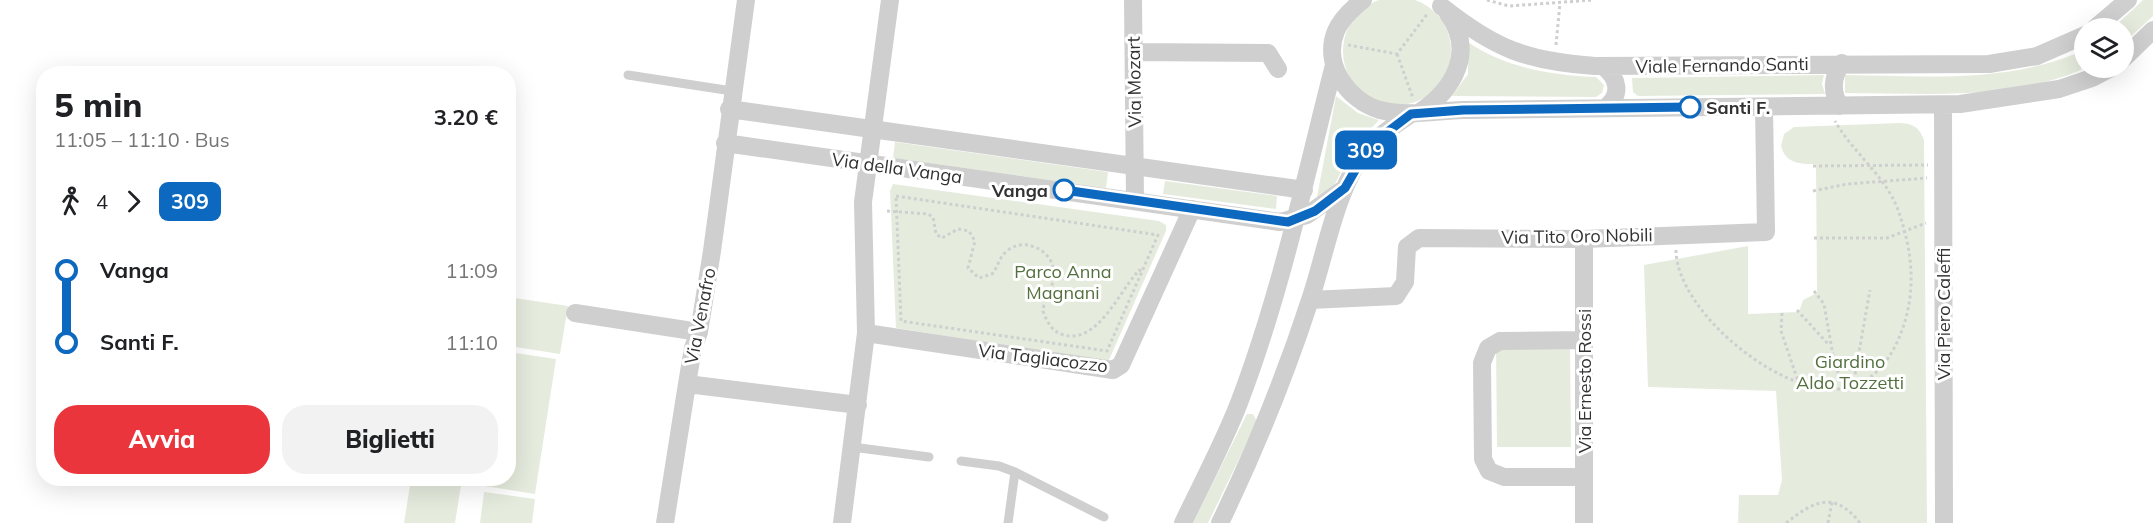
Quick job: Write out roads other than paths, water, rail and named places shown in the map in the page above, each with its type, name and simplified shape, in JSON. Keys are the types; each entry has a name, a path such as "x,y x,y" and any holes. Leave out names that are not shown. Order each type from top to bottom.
{"street":[{"name":"Via Venafro","path":"665,523 693,348 699,332 712,251 730,100 746,0"},
{"path":"842,523 866,333 864,202 890,0"},
{"name":"Via Mozart","path":"1133,0 1135,200"},
{"path":"1340,37 1341,0"},
{"path":"1183,523 1243,393 1298,219 1334,65 1332,49 1340,37 1350,11 1363,0"},
{"path":"2107,18 2128,0"},
{"path":"1220,523 1256,449 1310,300 1345,188 1369,146 1448,88 1461,59 1456,29 1436,5"},
{"name":"Viale Fernando Santi","path":"1436,5 1479,35 1507,50 1553,62 1603,66 2001,63 2037,56 2074,44"},
{"path":"2134,48 2153,30"},
{"path":"1134,52 1268,53 1278,69"},
{"name":"Viale Fernando Santi","path":"1838,114 1833,84 1842,63"},
{"path":"1334,65 1344,84 1359,100 1380,110 1764,107 1838,114 2022,96 2059,89 2082,78"},
{"name":"Viale Fernando Santi","path":"1603,66 1613,75 1618,89 1613,100 1605,108"},
{"name":"Via della Vanga","path":"730,100 872,129 1304,190"},
{"name":"Via Piero Caleffi","path":"1943,105 1944,523"},
{"name":"Via Tito Oro Nobili","path":"1310,300 1396,297 1405,282 1407,247 1419,238 1584,239 1766,232 1764,107"},
{"name":"Via della Vanga","path":"725,143 1280,222 1298,219 1315,211 1345,188"},
{"name":"Via Tagliacozzo","path":"866,333 1113,370 1121,365 1192,209"},
{"name":"Via Ernesto Rossi","path":"1584,239 1584,523"},
{"path":"575,313 699,332"},
{"path":"1584,340 1500,341 1488,348 1482,363 1483,459 1489,471 1504,477 1584,477"},
{"path":"687,384 858,405"},
{"path":"1243,393 1272,405"}],"lane":[{"path":"628,75 730,100"},
{"path":"852,447 929,458"},
{"path":"962,461 1015,472 1104,518"},
{"path":"1008,523 1015,472"}],"place":[{"name":"Santi F.","path":"1690,107"},
{"name":"Vanga","path":"1064,190"}],"park label":[{"name":"Parco Anna Magnani","path":"1063,281"},
{"name":"Giardino Aldo Tozzetti","path":"1850,371"}]}
